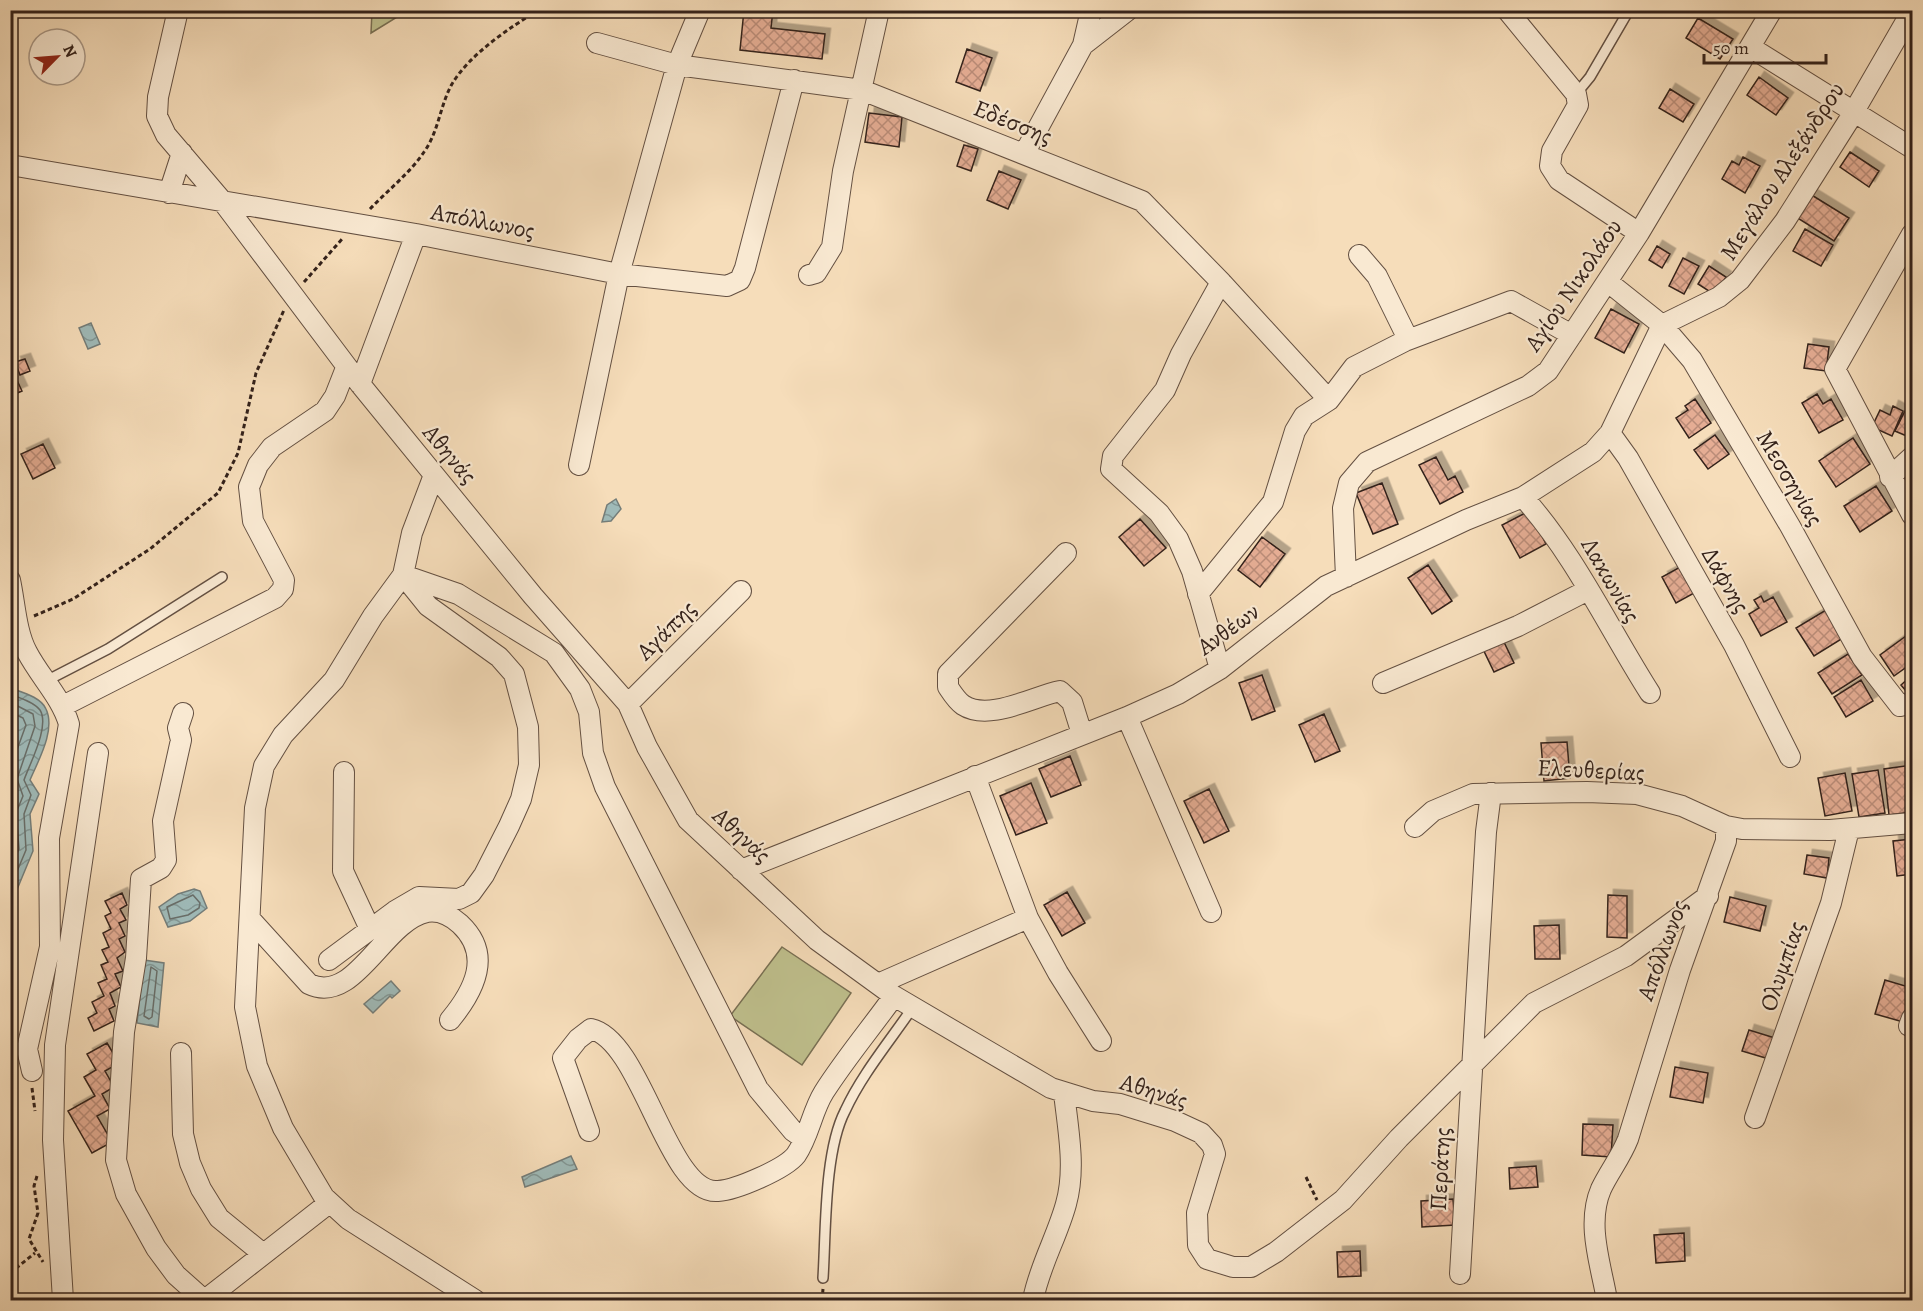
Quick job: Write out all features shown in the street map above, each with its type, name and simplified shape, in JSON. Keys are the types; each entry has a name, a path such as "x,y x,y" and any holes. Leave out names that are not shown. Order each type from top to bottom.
{"street":[{"name":"Αθηνάς","path":"178,10 158,97 157,116 166,135 223,202 346,368 533,596 628,704 646,747 688,820 817,940 894,996 1064,1093 1120,1104 1175,1121 1201,1133 1212,1145 1215,1160 1201,1197 1196,1232 1198,1245 1207,1259 1233,1267 1251,1267 1276,1252 1343,1200 1399,1138 1471,1066"},
{"path":"579,465 620,274 677,65 700,10"},
{"path":"809,275 816,273 832,247 843,171 879,10"},
{"path":"1024,154 1083,45 1091,10"},
{"path":"1083,45 1128,10"},
{"path":"1507,10 1576,94 1578,105 1552,151 1550,166 1559,180 1639,233"},
{"name":"Αγίου Νικολάου","path":"1346,577 1343,508 1349,483 1367,462 1528,386 1548,371 1639,233 1772,10"},
{"name":"Μεγάλου Αλεξάνδρου","path":"1662,325 1719,297 1740,280 1785,221 1912,11"},
{"name":"Εδέσσης","path":"597,43 677,65 862,90 1142,201 1221,282 1329,400"},
{"path":"1750,47 1912,148"},
{"name":"Απόλλωνος","path":"10,165 416,234 620,274 727,286 740,280 794,80"},
{"path":"169,193 182,153"},
{"path":"360,384 416,234"},
{"path":"1912,234 1835,369 1912,515"},
{"path":"1359,255 1377,276 1408,339"},
{"path":"1220,669 1192,571 1178,539 1159,513 1111,469 1113,456 1165,390 1181,354 1221,282"},
{"name":"Μεσσηνίας","path":"1608,282 1662,325 1692,360 1790,526 1862,657 1900,706 1912,703"},
{"path":"1198,594 1273,502 1295,431 1304,416 1329,400 1354,367 1369,357 1408,339 1511,301 1572,336"},
{"name":"Ανθέων","path":"741,870 1127,717 1178,694 1220,669 1326,586 1466,520 1523,497 1593,452 1610,433 1662,325"},
{"path":"63,706 275,598 283,589 284,580 254,521 249,487 258,465 272,447 325,411 335,396 346,368"},
{"name":"Δάφνης","path":"1610,433 1628,458 1728,634 1790,757"},
{"path":"1890,477 1912,457"},
{"path":"434,476 412,533 403,575 373,616 334,680 283,735 264,766 255,808 245,1007 257,1066 283,1128 329,1203 348,1219 475,1300"},
{"name":"Λακωνίας","path":"1523,497 1574,561 1588,591 1650,693"},
{"path":"1066,553 948,674 948,687 965,707 984,710 1002,708 1060,691 1072,702 1082,734"},
{"path":"329,960 370,929 419,897 459,898 471,893 484,875 513,817 529,765 528,727 514,674 499,657 428,606 403,575"},
{"path":"403,575 458,594 554,653 571,674 589,712 593,753 605,787 758,1089 792,1131 803,1138"},
{"path":"10,580 26,650 44,682 63,706 69,724 49,838 50,947 27,1049 32,1071"},
{"name":"Αγάπης","path":"628,704 741,591"},
{"path":"1383,683 1518,626 1588,591"},
{"path":"183,713 178,729 181,740 163,821 166,860 162,868 141,879 139,892 136,958 124,1032 116,1160 126,1194 156,1248 176,1275 204,1300 329,1203"},
{"path":"1127,717 1210,912"},
{"path":"63,1300 52,1140 55,1045 98,753"},
{"path":"344,772 343,871 370,929"},
{"path":"975,776 1028,918 1058,973 1101,1041"},
{"name":"Ελευθερίας","path":"1415,826 1432,811 1473,794 1587,792 1636,794 1682,806 1726,826 1742,829 1849,829 1912,823"},
{"name":"Περάτης","path":"1460,1274 1471,1066 1491,794"},
{"path":"1708,896 1726,841 1726,826"},
{"name":"Ολυμπίας","path":"1755,1118 1831,903 1849,829"},
{"name":"Απόλλωνος","path":"1471,1066 1534,1003 1626,956 1708,896"},
{"name":"Απόλλωνος","path":"1607,1300 1595,1236 1600,1191 1622,1155 1628,1139 1680,970 1708,896"},
{"path":"250,919 309,984 320,989 331,989 345,982 395,930 415,915 430,911 449,915 476,944 480,961 468,998 450,1020"},
{"path":"878,984 1028,918"},
{"path":"589,1131 563,1058 578,1039 591,1029 600,1031 609,1039 629,1068 683,1167 698,1187 717,1192 735,1188 787,1164 796,1154 822,1094 894,996"},
{"path":"181,1053 183,1134 190,1163 201,1189 219,1218 262,1254"},
{"path":"1033,1300 1041,1271 1067,1203 1071,1169 1064,1093"}],"lane":[{"path":"1576,94 1590,77 1629,10"},
{"path":"44,682 128,637 222,577"},
{"path":"823,1278 828,1194 835,1141 844,1111 913,1007"}],"path":[{"path":"18,623 73,599 150,549 218,493 238,453 256,373 275,326 293,294 424,153 436,129 451,85 471,62 510,28 539,10"},
{"path":"1306,1177 1325,1215"},
{"path":"10,1273 35,1253"}],"green space":[{"path":"372,10 407,11 371,33"},
{"path":"782,947 851,993 802,1065 730,1016"}],"water":[{"path":"91,323 100,344 88,349 79,328"},
{"path":"616,499 621,509 611,521 602,522 607,505"},
{"path":"11,688 40,701 49,717 49,726 45,745 30,780 39,794 30,814 33,851 11,904 10,707 13,705"},
{"path":"194,889 200,891 207,908 190,921 168,927 159,907 178,894"},
{"path":"144,960 164,963 158,1027 137,1023"},
{"path":"391,981 400,991 392,998 390,996 373,1013 364,1004"},
{"path":"571,1156 577,1169 525,1187 522,1177"}],"building":[{"path":"744,10 773,10 771,28 825,34 822,59 740,50"},
{"path":"1698,18 1733,39 1720,59 1686,38"},
{"path":"967,49 992,58 980,91 956,82"},
{"path":"1759,77 1788,98 1776,115 1747,95"},
{"path":"1670,89 1694,104 1683,122 1659,108"},
{"path":"869,113 902,117 899,147 865,142"},
{"path":"964,145 978,149 971,171 957,166"},
{"path":"1850,152 1879,171 1869,187 1840,167"},
{"path":"1743,157 1760,166 1745,193 1722,179 1732,161 1739,165"},
{"path":"999,171 1021,180 1008,209 987,200"},
{"path":"1810,194 1849,218 1834,241 1796,217"},
{"path":"1805,229 1833,245 1821,266 1793,251"},
{"path":"1657,246 1670,254 1662,268 1649,260"},
{"path":"1683,258 1699,266 1684,294 1669,286"},
{"path":"1709,266 1726,277 1715,295 1698,284"},
{"path":"1611,309 1639,324 1624,353 1595,338"},
{"path":"1808,344 1829,347 1826,371 1804,368"},
{"path":"25,359 30,371 20,375 15,362"},
{"path":"10,365 22,391 10,396"},
{"path":"1817,394 1823,404 1831,399 1843,420 1819,433 1802,403"},
{"path":"1695,399 1711,423 1689,438 1676,418 1688,410 1685,406"},
{"path":"1893,406 1903,411 1892,436 1872,427 1880,410 1890,415"},
{"path":"1905,411 1912,414 1912,430 1909,437 1895,431"},
{"path":"1715,435 1729,454 1708,469 1694,450"},
{"path":"1853,438 1870,464 1836,487 1819,461"},
{"path":"43,444 55,468 33,479 21,454"},
{"path":"1436,457 1448,480 1455,476 1463,492 1440,504 1419,465"},
{"path":"1382,483 1398,524 1373,534 1356,493"},
{"path":"1876,486 1892,511 1860,532 1844,506"},
{"path":"1529,511 1546,544 1520,558 1502,525"},
{"path":"1140,519 1166,548 1144,566 1119,537"},
{"path":"1262,537 1285,554 1260,587 1238,570"},
{"path":"1428,565 1452,601 1432,614 1408,578"},
{"path":"1682,566 1696,592 1676,603 1662,577"},
{"path":"1761,596 1764,602 1773,597 1787,622 1761,636 1749,614 1759,608 1754,600"},
{"path":"1826,610 1843,638 1814,656 1796,628"},
{"path":"1906,636 1912,645 1912,663 1894,676 1880,655"},
{"path":"1502,638 1514,663 1494,672 1482,647"},
{"path":"1848,654 1862,675 1832,694 1818,673"},
{"path":"1262,675 1275,711 1252,720 1239,683"},
{"path":"1912,675 1912,698 1901,685"},
{"path":"1861,680 1873,701 1846,717 1834,697"},
{"path":"1324,714 1340,751 1315,762 1299,725"},
{"path":"1567,742 1570,778 1544,781 1541,743"},
{"path":"1070,756 1081,785 1051,797 1039,769"},
{"path":"1912,765 1912,812 1889,815 1884,769"},
{"path":"1878,770 1885,813 1859,817 1852,774"},
{"path":"1845,773 1852,811 1825,816 1818,778"},
{"path":"1031,783 1047,823 1016,835 1000,796"},
{"path":"1209,789 1229,831 1204,843 1184,801"},
{"path":"1912,839 1912,874 1897,876 1893,841"},
{"path":"1807,855 1829,858 1827,878 1804,874"},
{"path":"1067,892 1085,923 1062,936 1044,905"},
{"path":"122,893 127,905 120,909 126,920 119,923 125,936 119,939 125,952 117,958 123,971 115,974 121,987 110,993 115,1006 109,1009 114,1021 94,1031 88,1018 97,1013 92,1002 104,996 98,983 107,979 101,965 108,962 102,950 109,947 103,933 111,929 105,916 111,913 105,901"},
{"path":"1608,895 1627,896 1627,938 1607,937"},
{"path":"1730,897 1766,906 1760,931 1724,922"},
{"path":"1559,925 1560,959 1535,959 1534,926"},
{"path":"1885,980 1912,988 1912,1004 1907,1023 1875,1014"},
{"path":"1749,1030 1775,1038 1769,1059 1742,1051"},
{"path":"107,1043 119,1063 105,1071 114,1087 102,1094 110,1109 97,1116 112,1142 92,1153 68,1111 95,1096 84,1077 96,1070 87,1054"},
{"path":"1675,1067 1708,1073 1703,1103 1670,1097"},
{"path":"1583,1124 1613,1125 1611,1157 1582,1155"},
{"path":"1536,1166 1538,1187 1510,1189 1509,1168"},
{"path":"1453,1199 1455,1225 1422,1227 1421,1201"},
{"path":"1684,1233 1685,1261 1656,1263 1654,1235"},
{"path":"1360,1251 1361,1276 1338,1277 1337,1252"}]}
